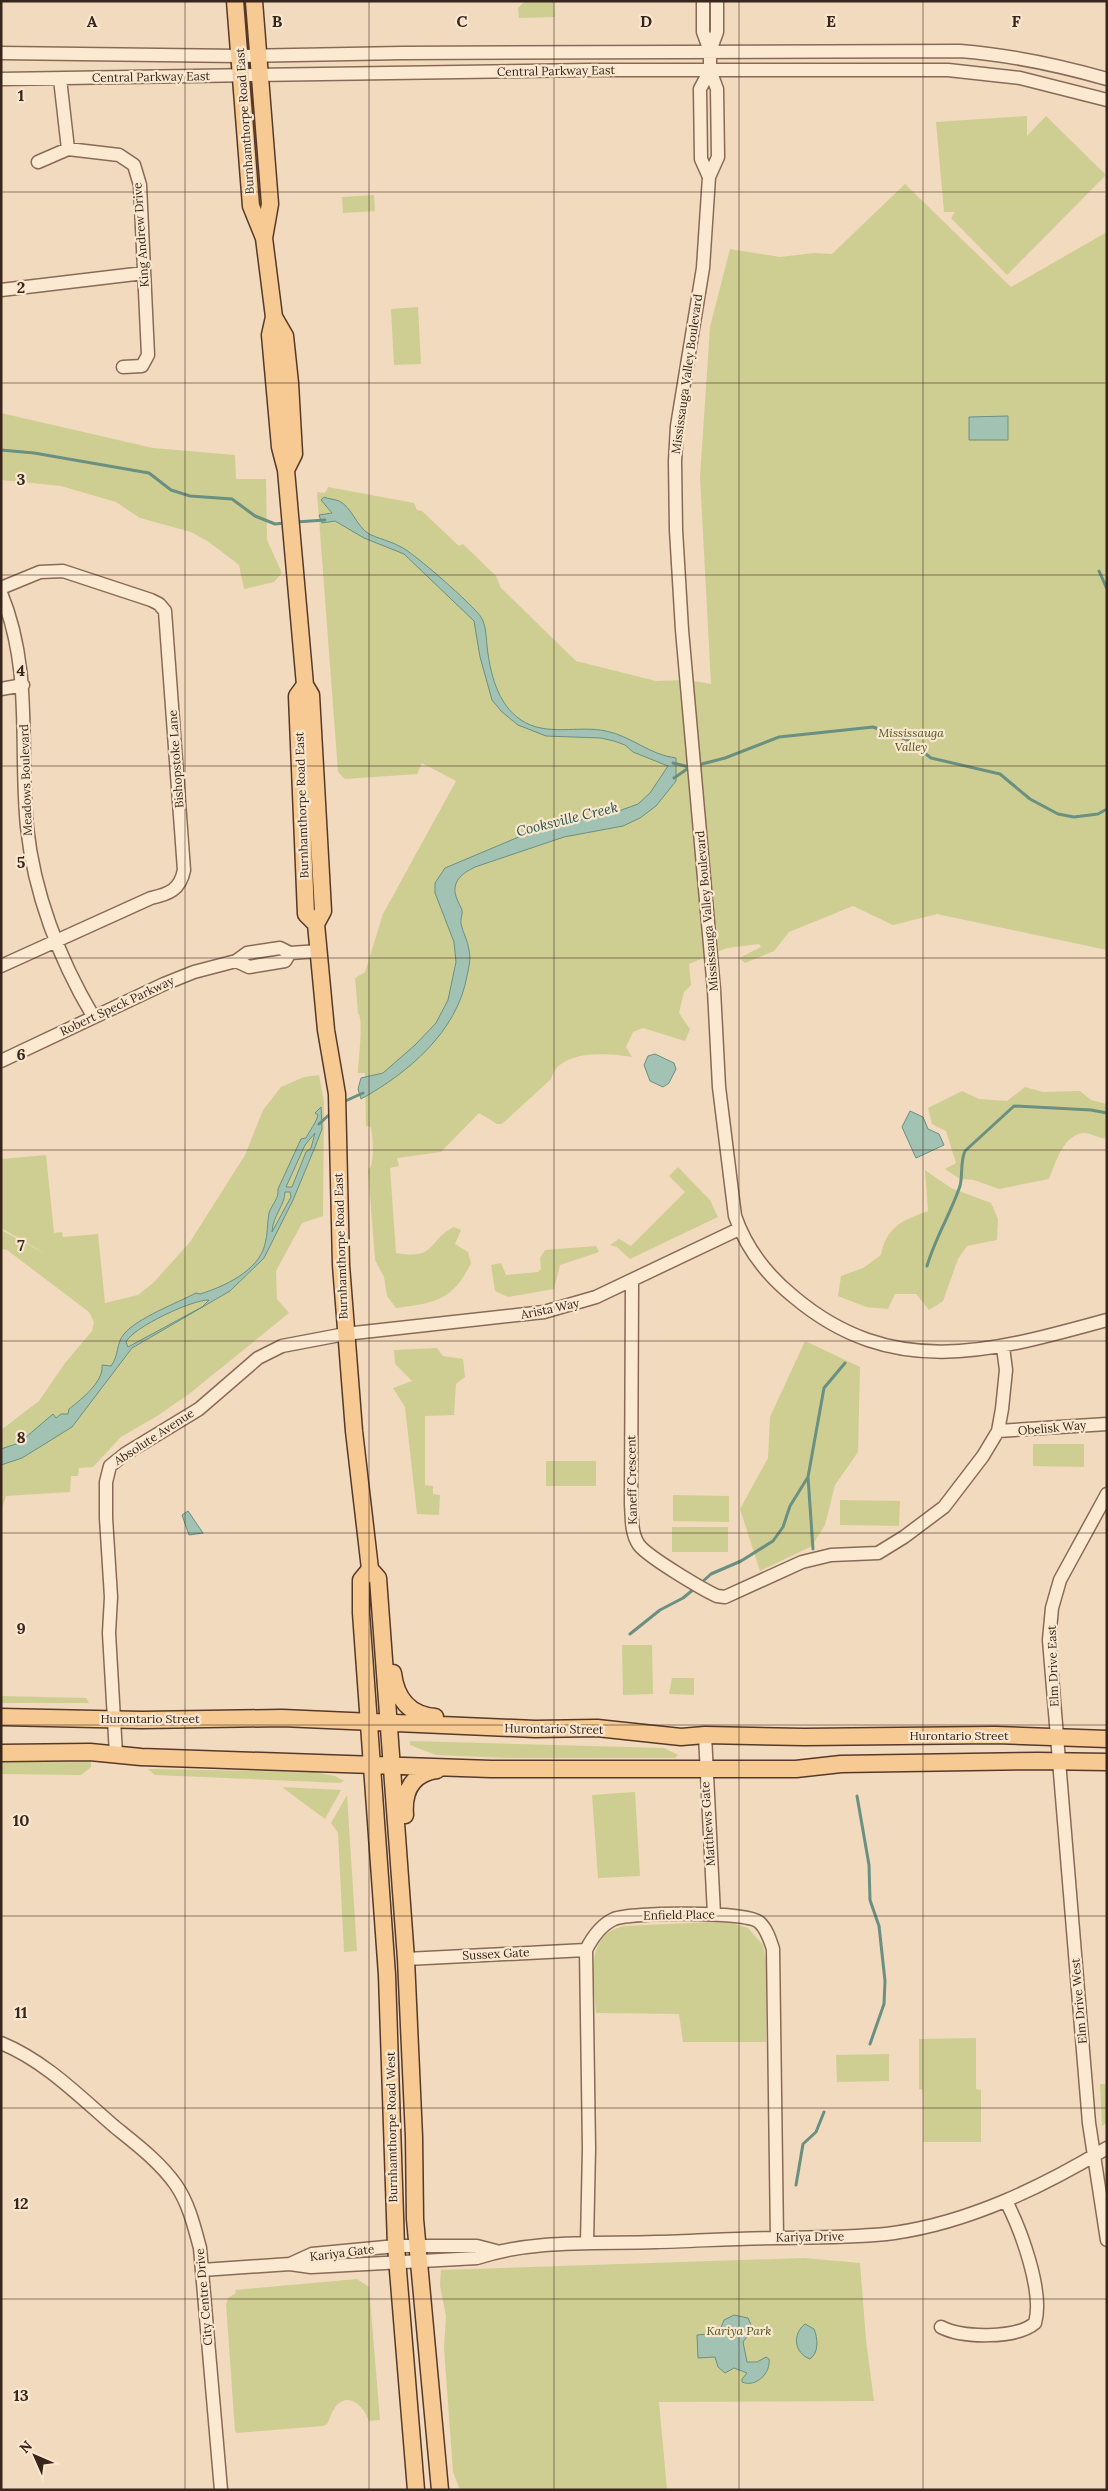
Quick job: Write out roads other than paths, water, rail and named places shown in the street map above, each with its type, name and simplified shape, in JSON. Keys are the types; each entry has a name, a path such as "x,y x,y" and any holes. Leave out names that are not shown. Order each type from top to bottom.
{"main road":[{"name":"Burnhamthorpe Road East","path":"236,1 251,206 264,238 274,317 270,335 280,447 286,470 305,685 297,696 306,914 316,924 326,1030 337,1094 345,1334 362,1514 370,1569 378,1578 393,1765"},
{"name":"Burnhamthorpe Road East","path":"254,1 270,204 264,238"},
{"path":"369,1722 361,1612 361,1580 370,1569"},
{"path":"381,1617 390,1636 395,1687 404,1703 414,1712 422,1716 523,1721 535,1729"},
{"name":"Hurontario Street","path":"1,1717 142,1720 282,1718 535,1729 597,1728 681,1738 705,1735 804,1737 995,1735 1056,1739 1107,1739"},
{"name":"Burnhamthorpe Road West","path":"369,1722 388,1993 396,2254 416,2490"},
{"name":"Hurontario Street","path":"1,1753 90,1752 490,1769 796,1769 841,1764 1107,1762"},
{"name":"Burnhamthorpe Road West","path":"393,1765 406,1959 414,2137 415,2219 440,2490"},
{"path":"400,1860 408,1849 406,1796 408,1788 419,1776 437,1770 477,1771 490,1769"}],"street":[{"name":"Mississauga Valley Boulevard","path":"704,1 703,32 710,51 710,70 700,89 701,158 710,177 703,268 677,426 675,461 676,530 682,630 694,747 697,802 714,990 720,1094 731,1188 739,1229 758,1260 782,1287 808,1309 854,1335 897,1349 931,1352 1003,1347 1107,1320"},
{"name":"Mississauga Valley Boulevard","path":"710,51 717,32 717,1"},
{"name":"Central Parkway East","path":"1,53 239,56 710,51 960,51 999,54 1053,64 1107,79"},
{"name":"Central Parkway East","path":"1,79 710,70 948,70 980,72 1020,78 1107,100"},
{"path":"38,162 68,149 60,79"},
{"name":"King Andrew Drive","path":"68,149 119,154 134,165 140,185 148,355 142,366 122,367"},
{"path":"1,290 144,273"},
{"name":"Bishopstoke Lane","path":"1,588 40,572 63,571 151,600 159,604 165,611 184,870 181,882 171,893 151,898 1,966"},
{"name":"Meadows Boulevard","path":"1,593 15,635 23,685 27,825 31,858 44,907 57,940 94,1016"},
{"path":"1,688 23,685"},
{"name":"Robert Speck Parkway","path":"1,1061 94,1016 194,972 236,961 247,953 280,948 290,953 319,951"},
{"name":"Arista Way","path":"345,1334 544,1312 584,1302 632,1282 739,1229"},
{"name":"Kaneff Crescent","path":"632,1282 631,1504 633,1532 639,1546 691,1581 713,1594 725,1597 802,1562 831,1555 878,1553 904,1537 944,1507 983,1456 998,1431 1006,1370 1003,1347"},
{"name":"Absolute Avenue","path":"116,1754 109,1633 111,1597 106,1518 106,1482 110,1466 125,1454 199,1408 258,1358 282,1346 345,1334"},
{"name":"Obelisk Way","path":"998,1431 1107,1424"},
{"name":"Elm Drive East","path":"1059,1761 1050,1640 1052,1608 1060,1580 1107,1494"},
{"name":"Matthews Gate","path":"705,1735 705,1768 714,1914"},
{"name":"Elm Drive West","path":"1059,1761 1093,2156 1107,2240"},
{"name":"Enfield Place","path":"586,1950 599,1930 614,1919 629,1916 737,1915 758,1922 768,1934 773,1949 777,2238"},
{"path":"586,1950 589,2148 587,2243"},
{"name":"Sussex Gate","path":"406,1959 586,1950"},
{"name":"City Centre Drive","path":"1,2043 35,2060 168,2174 182,2194 192,2218 200,2248 222,2490"},
{"name":"Kariya Drive","path":"396,2254 418,2253 476,2258 496,2251 587,2243 844,2238 895,2233 944,2221 1006,2201 1107,2148"},
{"path":"941,2327 953,2333 1003,2334 1027,2330 1034,2323 1036,2308 1031,2266 1013,2215 1006,2201"},
{"name":"Kariya Gate","path":"202,2270 290,2264 312,2254 396,2254"}],"waterway":[{"path":"1,450 34,453 149,473 171,490 190,496 232,499 255,516 275,524 285,523"},
{"path":"296,522 325,520"},
{"path":"1099,571 1107,589"},
{"name":"Cooksville Creek","path":"698,765 725,758 779,737 873,727 908,740 931,758 1000,774 1030,799 1058,814 1074,817 1098,814 1107,809"},
{"path":"673,763 689,767"},
{"name":"Cooksville Creek","path":"674,778 690,767"},
{"name":"Cooksville Creek","path":"343,1102 363,1093"},
{"path":"927,1266 934,1245 960,1186 965,1151 1014,1106 1091,1110 1107,1113"},
{"name":"Cooksville Creek","path":"319,1124 331,1113"},
{"path":"701,1583 711,1574 741,1561 773,1541 783,1527 790,1506 808,1477 824,1388 845,1363"},
{"path":"808,1477 813,1549"},
{"path":"630,1634 660,1610 683,1598 694,1589"},
{"path":"857,1796 869,1865 870,1900 879,1926 885,1981 884,2004 870,2044"},
{"path":"796,2185 803,2144 816,2132 824,2112"}],"park label":[{"name":"Mississauga Valley","path":"911,740"},
{"name":"Kariya Park","path":"739,2331"}]}
